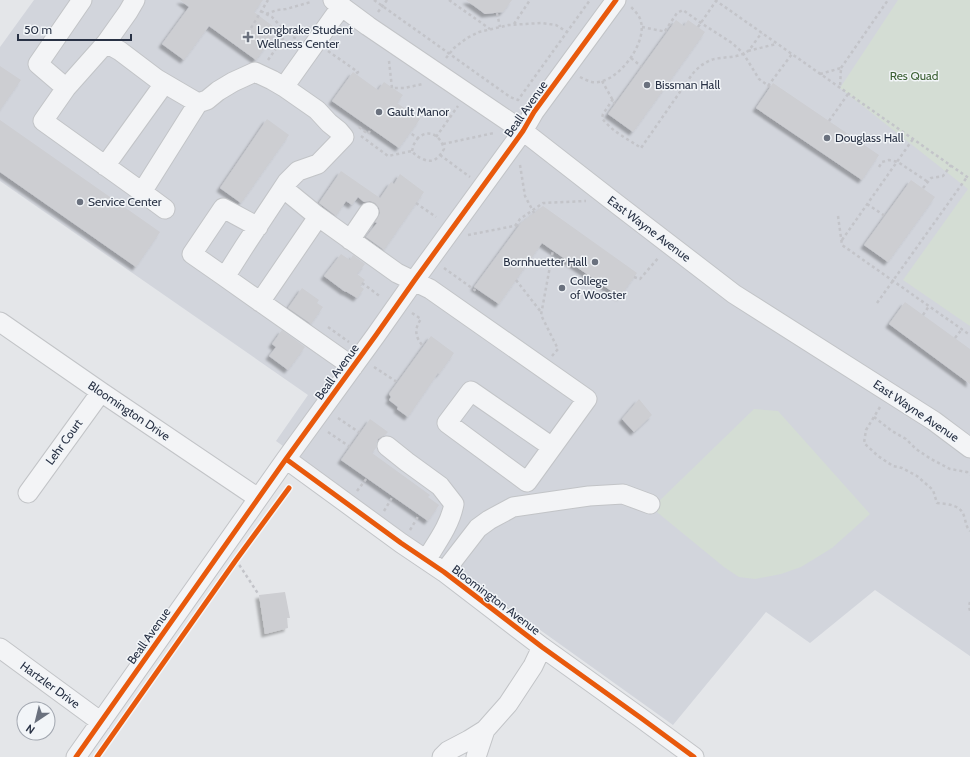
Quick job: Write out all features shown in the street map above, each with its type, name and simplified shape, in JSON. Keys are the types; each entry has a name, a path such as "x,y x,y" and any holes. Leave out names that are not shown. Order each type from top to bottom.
{"street":[{"path":"66,88 38,64 82,0"},
{"path":"132,1 106,43 66,88 43,121 165,209"},
{"path":"284,87 338,3"},
{"name":"East Wayne Avenue","path":"338,3 368,26 523,131 734,294 934,421 970,448"},
{"name":"Beall Avenue","path":"76,757 258,498 523,131 534,112 584,44 623,3"},
{"path":"106,43 164,84 198,103"},
{"path":"142,192 198,103 207,100 233,82 255,72 284,87 317,110 339,131 344,137 318,164 298,171 283,188 225,277"},
{"path":"105,166 164,84"},
{"path":"283,188 318,217 390,268 430,289 587,399 527,482 447,423 471,391 552,447"},
{"path":"258,227 223,208 192,254 353,367"},
{"path":"350,240 369,212"},
{"path":"260,302 318,217"},
{"name":"Bloomington Drive","path":"0,322 258,498"},
{"name":"Lehr Court","path":"28,493 101,392"},
{"path":"387,446 440,486 454,504 452,515 426,560"},
{"name":"Bloomington Avenue","path":"286,459 401,544 444,572 542,647 694,757"},
{"path":"444,572 478,528 489,520 513,507 590,496 623,494 650,504"},
{"path":"442,757 448,751 485,730 508,704 534,666 542,647"},
{"name":"Hartzler Drive","path":"0,648 101,722"},
{"path":"476,757 485,730"}],"path":[{"path":"251,28 268,0"},
{"path":"374,0 510,97 518,100 590,0"},
{"path":"448,0 490,29"},
{"path":"514,24 530,0"},
{"path":"698,27 715,0 969,178 877,304"},
{"path":"840,88 841,68 886,1"},
{"path":"261,11 266,14 311,2"},
{"path":"580,77 591,82 602,81 610,77 624,67 638,47 642,27 641,22 638,14 623,3"},
{"path":"642,27 666,32 677,13 684,10 732,43 743,53 759,79 769,86 792,54"},
{"path":"497,13 500,27"},
{"path":"399,46 388,59 392,88 404,88 423,84 454,48 467,38 479,32 490,29 514,24 541,23 556,25 584,44"},
{"path":"259,74 287,33"},
{"path":"748,51 762,33"},
{"path":"613,99 602,118 612,128 641,148 698,67 711,60 731,57 777,43"},
{"path":"631,58 642,67"},
{"path":"820,74 841,68"},
{"path":"602,81 615,104"},
{"path":"436,137 467,92"},
{"path":"829,121 848,94"},
{"path":"356,133 388,156 412,151"},
{"path":"410,133 418,138"},
{"path":"443,144 494,133"},
{"path":"426,134 431,134 440,139 444,149 440,155 432,161 427,161 412,151 418,138 426,134"},
{"path":"842,241 913,139"},
{"path":"440,155 483,186"},
{"path":"879,167 882,162 889,160 898,162 928,182"},
{"path":"520,164 525,196 533,212"},
{"path":"923,188 931,178 943,176 951,166"},
{"path":"467,236 517,226 520,219 533,212 543,204 586,201 596,188"},
{"path":"416,203 436,217"},
{"path":"868,204 885,216"},
{"path":"838,216 842,245 970,335"},
{"path":"634,277 640,279 658,258 668,243"},
{"path":"542,368 558,349 541,315 553,250"},
{"path":"444,268 476,291 478,289"},
{"path":"516,280 541,312"},
{"path":"362,283 381,297"},
{"path":"923,315 929,306"},
{"path":"412,313 421,319 416,330 419,341 423,346"},
{"path":"327,326 349,342"},
{"path":"955,338 962,329"},
{"path":"374,367 397,382"},
{"path":"889,393 866,430 864,444 893,466 902,468 917,476 933,490 937,503 951,504 962,511 967,528 970,531"},
{"path":"874,417 892,431 906,439 916,449 931,459 950,469 967,472 970,475"},
{"path":"338,418 360,433"},
{"path":"328,432 350,447"},
{"path":"231,566 240,554"},
{"path":"236,560 258,595"},
{"path":"970,602 970,611"}],"shaded area":[{"name":"College of Wooster","path":"34,0 970,0 970,656 875,590 810,643 766,612 673,725 276,441 308,395 0,181 0,47"}],"green space":[{"name":"Res Quad","path":"898,0 970,0 970,326 903,280 968,189 840,88"},
{"path":"754,409 778,411 870,514 832,548 801,567 781,574 755,579 739,577 724,567 652,508"}],"building":[{"name":"Longbrake Student Wellness Center","path":"180,0 263,0 254,12 278,30 256,60 209,26 184,60 162,44 189,7"},
{"path":"466,0 512,0 503,12 485,14"},
{"name":"Bissman Hall","path":"676,20 684,26 688,20 705,32 633,132 608,114"},
{"path":"0,66 21,80 0,110"},
{"name":"Gault Manor","path":"353,72 378,90 384,82 403,95 397,103 420,119 399,148 332,101"},
{"name":"Douglass Hall","path":"773,83 879,155 862,180 756,108"},
{"path":"267,119 289,135 241,203 220,188"},
{"name":"Service Center","path":"0,120 160,232 136,267 0,172"},
{"path":"341,171 380,198 391,182 394,184 400,174 424,192 384,250 366,237 377,223 375,222 380,213 379,208 375,203 370,201 364,202 358,197 352,205 346,201 336,216 319,203"},
{"path":"911,180 935,197 888,262 864,245"},
{"name":"Bornhuetter Hall","path":"543,206 637,273 620,297 542,243 499,304 474,287 521,223"},
{"path":"341,254 350,260 353,255 365,264 357,274 365,280 360,286 364,289 357,298 344,291 324,276"},
{"path":"302,288 319,300 317,303 323,307 311,324 288,308"},
{"path":"905,302 970,349 970,384 889,324"},
{"path":"282,330 305,347 288,370 269,356 276,347 272,344"},
{"path":"431,336 454,353 439,374 438,373 408,417 397,409 398,407 389,400 391,397 389,394"},
{"path":"639,399 652,415 634,432 622,419"},
{"path":"370,419 388,432 378,439 376,448 372,453 430,495 428,497 439,505 428,521 341,460"},
{"path":"285,592 290,618 287,618 288,628 265,634 259,595"}],"cycle path":[{"path":"76,757 286,459 616,0"},
{"path":"286,459 401,543 444,572 542,647 694,757"},
{"path":"97,757 236,560 289,488"}],"place":[{"name":"Longbrake Student Wellness Center","path":"248,37"},
{"name":"Bissman Hall","path":"647,85"},
{"name":"Gault Manor","path":"379,112"},
{"name":"Douglass Hall","path":"827,138"},
{"name":"Service Center","path":"80,202"},
{"name":"Bornhuetter Hall","path":"595,262"},
{"name":"College of Wooster","path":"562,288"}]}
